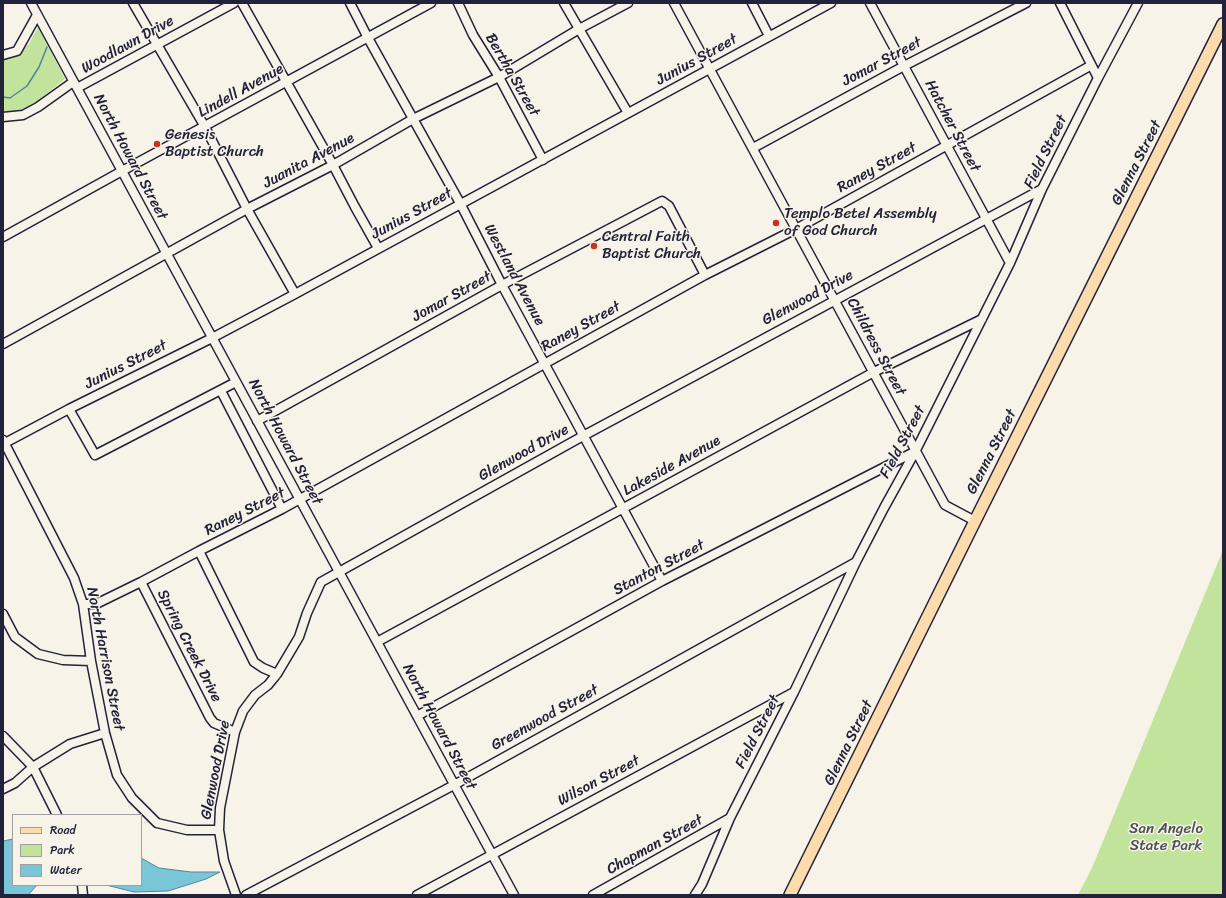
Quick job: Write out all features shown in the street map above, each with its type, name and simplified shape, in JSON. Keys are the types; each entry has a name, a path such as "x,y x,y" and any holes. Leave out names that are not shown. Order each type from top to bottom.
{"main road":[{"name":"Glenna Street","path":"790,895 1223,24"}],"street":[{"path":"133,3 205,127 247,209 295,294"},
{"name":"Woodlawn Drive","path":"3,117 23,115 75,85 234,3"},
{"path":"242,3 378,248"},
{"name":"Westland Avenue","path":"350,3 460,203 502,285 583,436 624,508 662,581"},
{"name":"Lindell Avenue","path":"3,237 431,3"},
{"name":"Bertha Street","path":"458,3 473,35 499,77 543,160"},
{"path":"564,3 628,113"},
{"name":"Juanita Avenue","path":"3,344 247,209 333,165 413,119 499,77 579,29 628,3"},
{"name":"Childress Street","path":"674,3 945,505 975,521"},
{"path":"752,3 769,36"},
{"name":"Junius Street","path":"4,443 212,338 295,294 460,203 543,160 831,3"},
{"name":"Hatcher Street","path":"870,3 1010,263"},
{"name":"Jomar Street","path":"753,148 904,66 1026,3"},
{"path":"1060,3 1090,66 1098,78"},
{"name":"Field Street","path":"695,895 702,884 730,818 794,692 856,562 916,450 1010,263 1042,188 1138,3"},
{"name":"North Howard Street","path":"34,4 37,15 514,895"},
{"path":"3,55 17,51 37,15"},
{"name":"Raney Street","path":"83,604 96,604 282,509 705,275 796,229 1090,66"},
{"name":"Glenwood Drive","path":"236,895 224,861 219,830 220,808 235,732 244,710 255,695 268,685 277,674 299,637 307,613 321,582 583,436 834,299 987,219 1042,188"},
{"name":"Jomar Street","path":"257,421 502,285 662,201 669,206 705,275"},
{"name":"Lakeside Avenue","path":"377,642 874,372 982,319"},
{"path":"69,409 95,455 236,382"},
{"path":"221,391 282,509"},
{"name":"North Harrison Street","path":"4,443 74,578 83,604 91,661 105,733 117,775 132,798 158,823 187,830 219,830"},
{"name":"Stanton Street","path":"417,716 662,581 916,450"},
{"path":"199,551 254,662 277,674"},
{"name":"Greenwood Street","path":"246,895 454,785 856,562"},
{"name":"Spring Creek Drive","path":"141,582 210,718 214,723 235,732"},
{"path":"3,614 15,637 38,654 63,660 91,661"},
{"name":"Wilson Street","path":"418,895 794,692"},
{"path":"3,789 15,783 33,767 70,744 105,733"},
{"path":"3,736 33,767 56,814"},
{"name":"Chapman Street","path":"593,895 730,818"}],"green space":[{"path":"38,27 65,79 23,112 3,115 3,59 14,57 29,44"},
{"name":"San Angelo State Park","path":"1223,550 1223,895 1078,895 1092,868"}],"water":[{"path":"12,839 12,886 36,886 28,895 3,895 3,841"},
{"path":"142,859 159,868 191,872 220,872 206,879 168,891 134,892 110,886 142,886"}],"waterway":[{"path":"3,97 10,98 27,86 39,67 47,47"}],"place":[{"name":"Genesis Baptist Church","path":"157,144"},
{"name":"Templo Betel Assembly of God Church","path":"776,223"},
{"name":"Central Faith Baptist Church","path":"594,246"}]}
